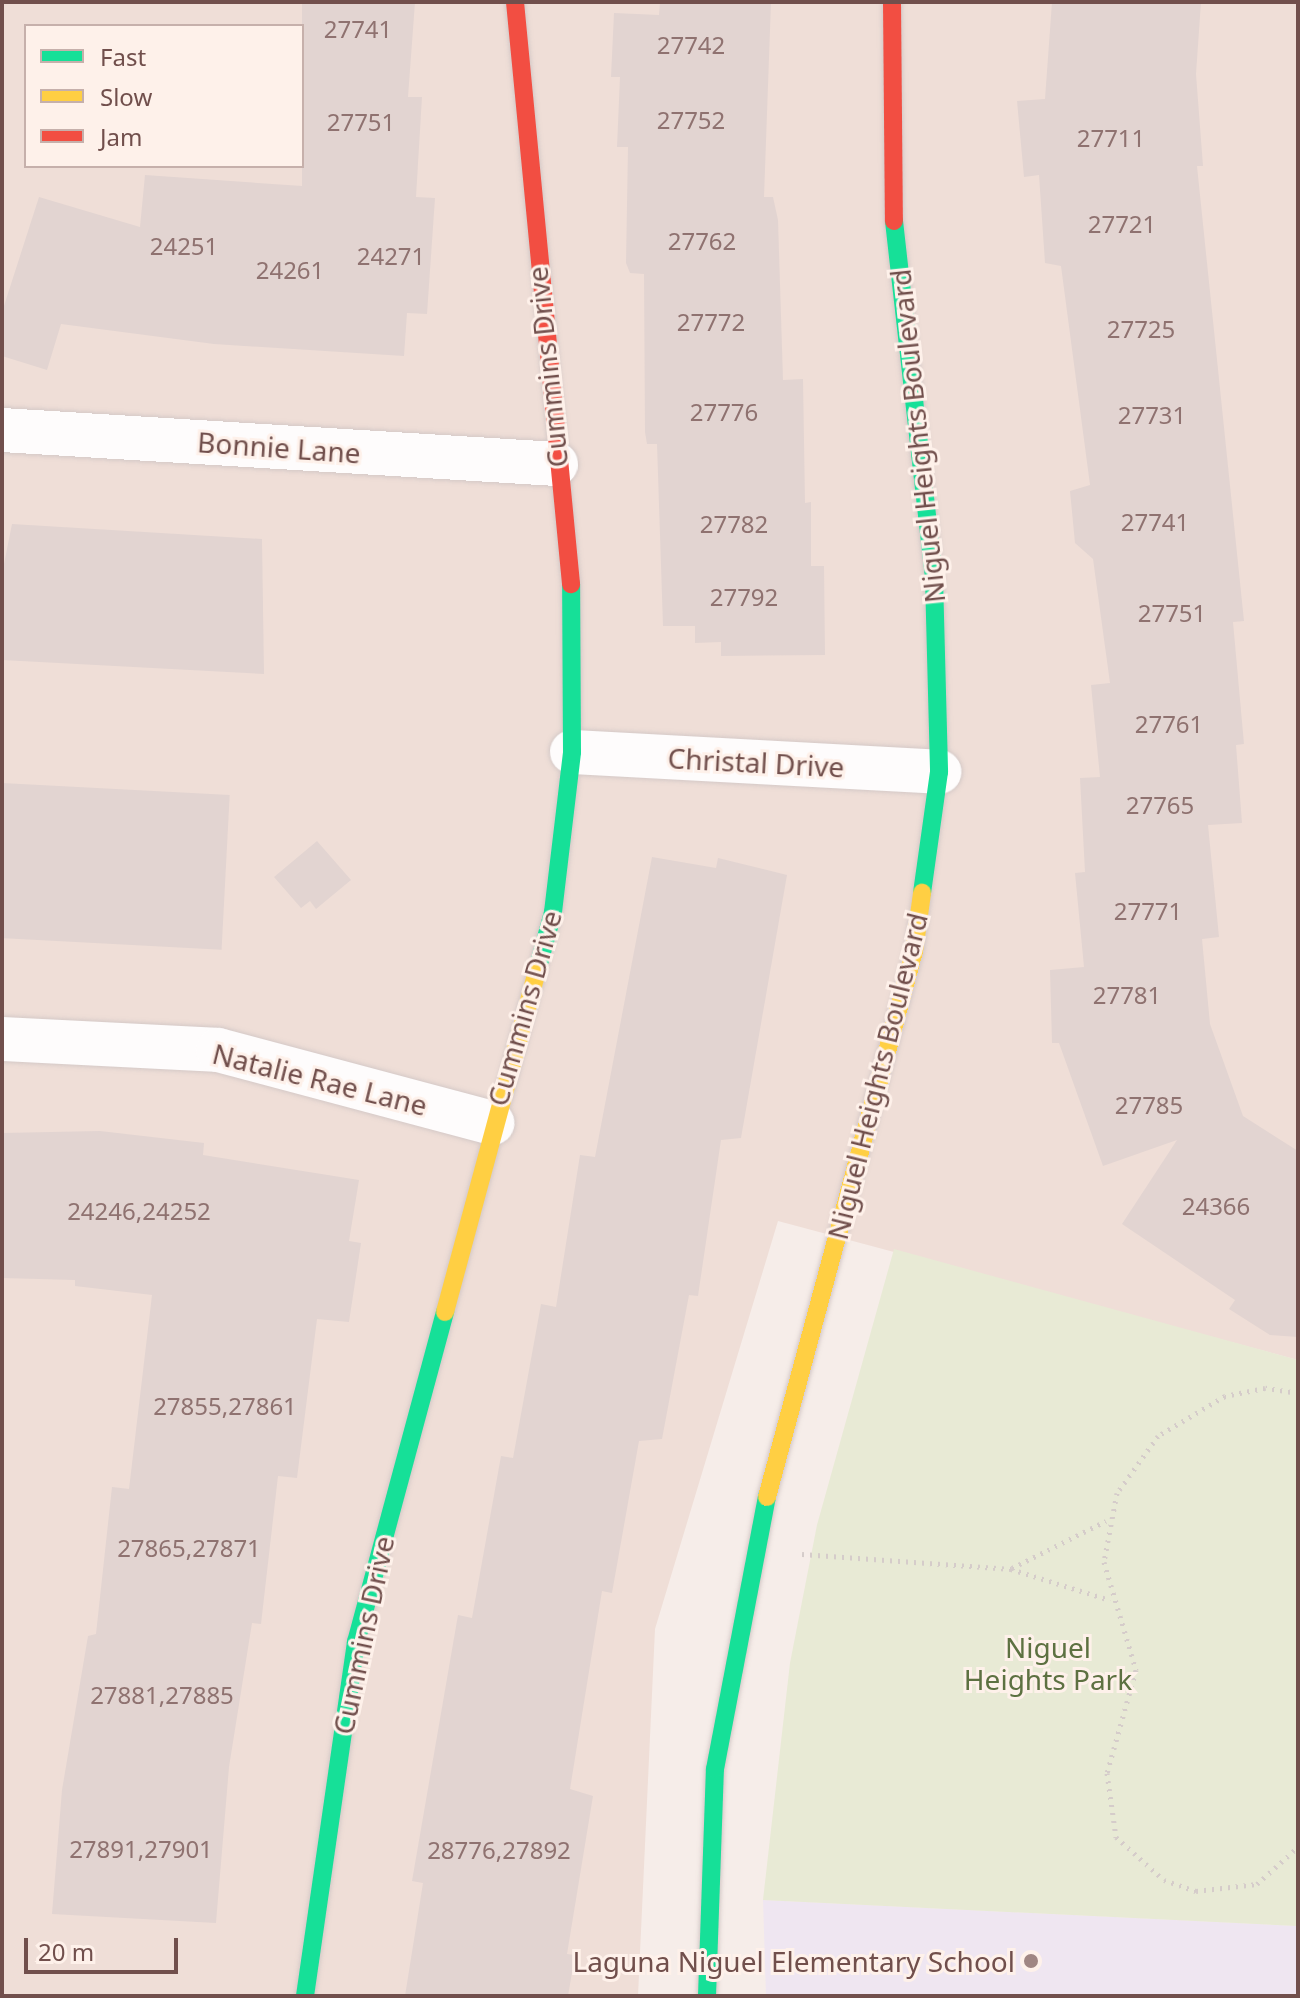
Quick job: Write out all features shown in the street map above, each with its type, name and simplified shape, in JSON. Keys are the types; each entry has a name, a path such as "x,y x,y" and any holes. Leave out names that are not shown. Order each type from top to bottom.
{"street":[{"name":"Cummins Drive","path":"305,1996 356,1642 492,1123 553,912 572,752 575,622 556,464 515,2"},
{"name":"Niguel Heights Boulevard","path":"707,1996 715,1769 753,1551 914,951 939,772 934,578 894,219 892,2"},
{"name":"Bonnie Lane","path":"2,430 556,464"},
{"name":"Christal Drive","path":"572,752 939,772"},
{"name":"Natalie Rae Lane","path":"2,1039 218,1050 492,1123"}],"path":[{"path":"1298,1393 1265,1388 1186,1414 1135,1462 1107,1521 1111,1600 1136,1670 1107,1773 1116,1837 1164,1880 1196,1891 1257,1884 1298,1847"},
{"path":"1011,1569 1107,1521"},
{"path":"753,1551 1011,1569 1111,1600"}],"shaded area":[{"path":"2,2 1298,2 1298,1360 778,1221 655,1629 638,1996 2,1996"},
{"name":"Laguna Niguel Elementary School","path":"763,1900 1298,1926 1298,1996 766,1996"}],"green space":[{"name":"Niguel Heights Park","path":"894,1249 1298,1360 1298,1926 763,1900 790,1663 817,1525"}],"building":[{"path":"302,2 415,2 408,97 422,97 416,197 435,198 427,314 407,313 404,356 214,344 61,324 47,370 2,356 2,312 39,197 140,227 145,175 302,186"},
{"path":"660,2 771,2 764,197 773,197 778,220 783,380 803,379 805,503 811,502 811,566 824,566 825,655 721,656 721,642 695,643 695,626 663,626 657,444 647,444 645,432 644,274 630,273 626,263 628,147 617,147 620,77 611,77 614,13 659,15"},
{"path":"1052,2 1201,2 1196,74 1203,166 1197,166 1244,621 1233,622 1244,744 1236,745 1242,823 1208,825 1219,937 1202,939 1210,1024 1243,1116 1298,1151 1298,1337 1270,1335 1229,1309 1235,1300 1122,1224 1177,1140 1103,1166 1059,1043 1052,1043 1050,970 1084,967 1075,873 1085,872 1080,778 1100,777 1091,685 1110,683 1093,559 1075,543 1070,491 1090,485 1061,266 1045,263 1039,175 1024,177 1017,101 1045,99"},
{"path":"12,524 262,539 264,674 2,660 2,574"},
{"path":"2,783 230,795 222,950 2,938"},
{"path":"317,841 351,880 316,909 310,901 301,908 274,877"},
{"path":"652,857 716,868 718,858 787,875 741,1138 721,1140 698,1296 689,1295 662,1439 639,1441 612,1593 602,1591 570,1789 593,1796 567,1954 575,1955 568,1996 405,1996 423,1883 412,1881 458,1615 472,1618 501,1456 513,1458 541,1304 556,1307 580,1155 595,1157"},
{"path":"100,1131 204,1143 203,1155 359,1180 349,1241 361,1243 349,1322 317,1319 297,1478 278,1476 261,1624 252,1623 229,1767 216,1923 52,1914 62,1790 88,1636 96,1634 112,1487 129,1489 152,1295 75,1286 75,1280 2,1278 2,1133"}],"traffic: fast":[{"path":"894,221 934,578 939,772 922,893"},
{"path":"538,967 553,912 572,752 571,584"},
{"path":"305,1996 356,1642 445,1312"},
{"path":"707,1996 715,1769 767,1497"}],"traffic: slow":[{"path":"767,1497 914,951 922,893"},
{"path":"445,1312 538,967"}],"traffic: jam":[{"path":"515,2 571,584"},
{"path":"892,2 894,221"}],"place":[{"name":"Laguna Niguel Elementary School","path":"1031,1961"}]}
